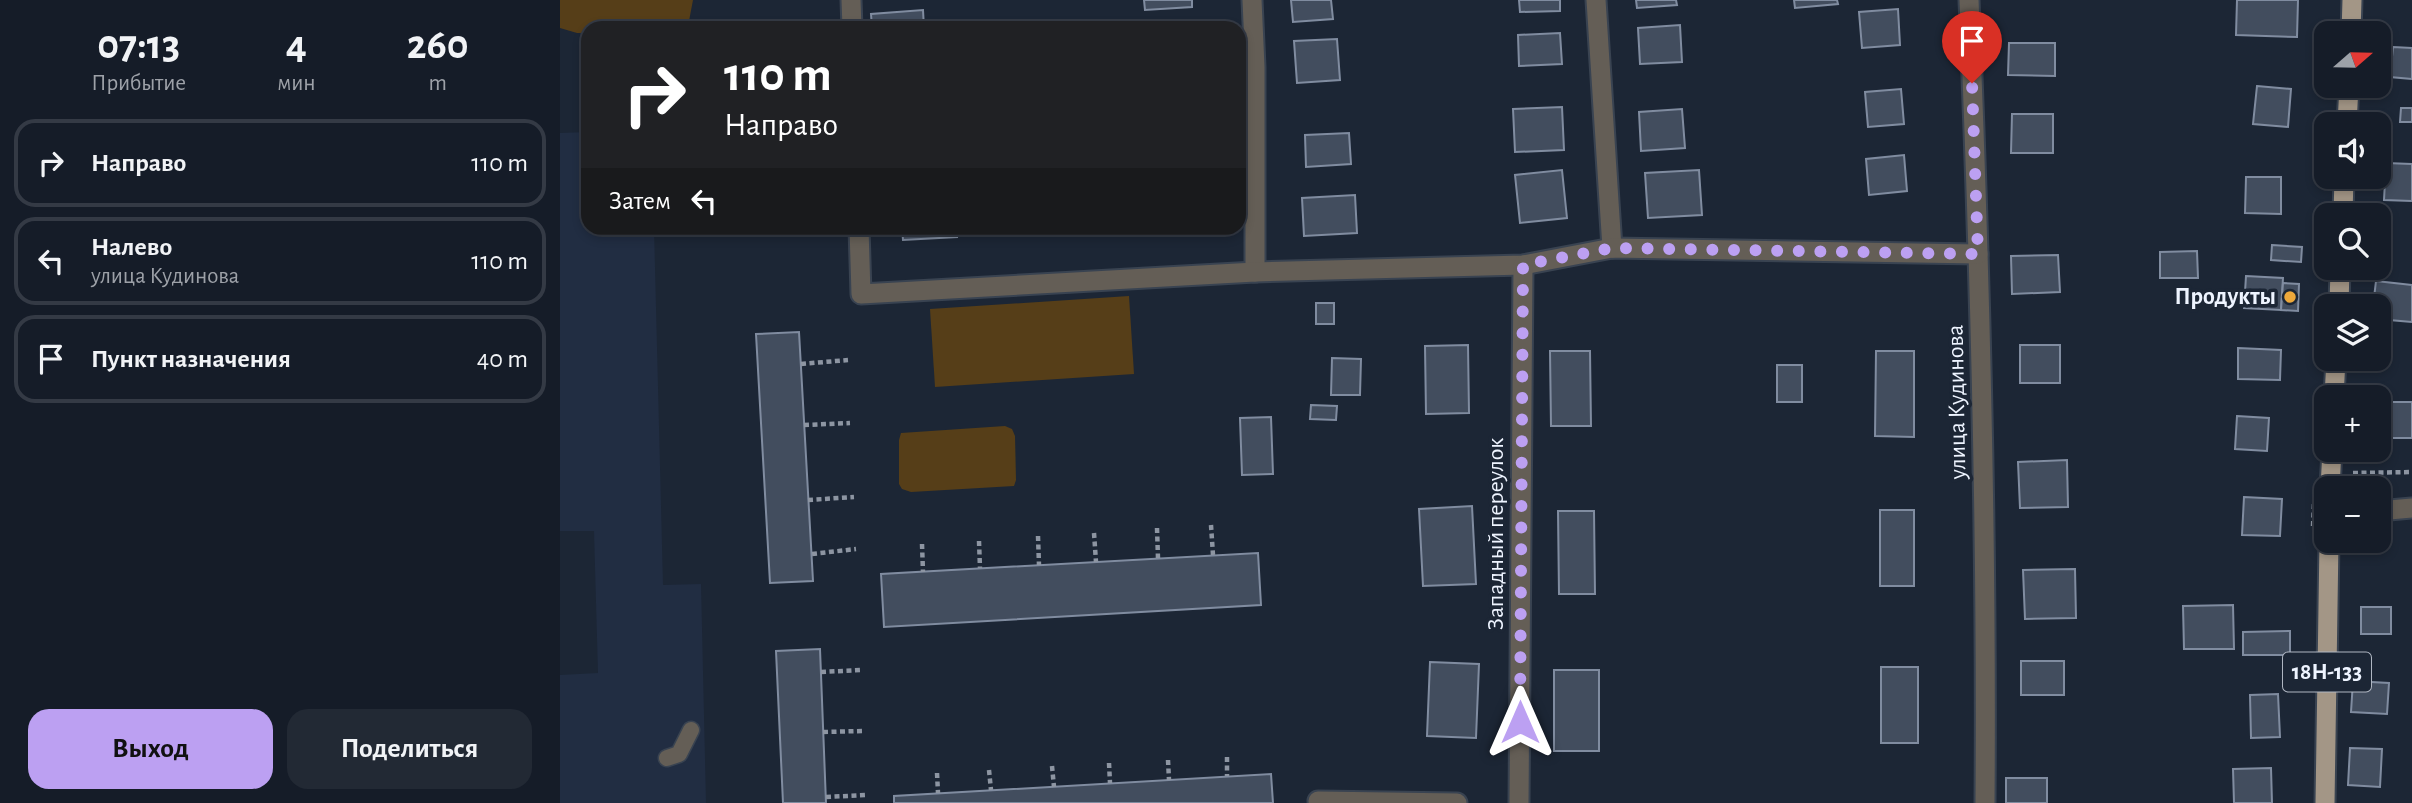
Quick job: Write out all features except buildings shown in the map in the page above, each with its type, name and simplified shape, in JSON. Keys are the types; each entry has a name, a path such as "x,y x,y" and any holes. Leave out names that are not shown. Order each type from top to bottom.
{"main road":[{"path":"2352,21 2353,0"},
{"name":"18Н-133","path":"2325,803 2329,553"}],"street":[{"path":"851,0 852,21"},
{"path":"1252,0 1255,67 1255,272"},
{"path":"1596,0 1612,248"},
{"name":"улица Кудинова","path":"1969,0 1987,642 1985,803"},
{"path":"859,235 861,294 1255,272 1523,265 1612,248 1978,254"},
{"name":"Западный переулок","path":"1519,803 1523,265"},
{"path":"2391,510 2412,508"},
{"path":"1318,801 1457,803"}],"lane":[{"path":"667,758 679,754 691,730"}],"path":[{"path":"801,364 848,360"},
{"path":"804,425 850,423"},
{"path":"2376,476 2412,472"},
{"path":"808,500 854,497"},
{"path":"1211,525 1213,555"},
{"path":"1157,528 1158,558"},
{"path":"1094,533 1096,562"},
{"path":"1038,536 1039,565"},
{"path":"979,541 980,568"},
{"path":"922,544 923,572"},
{"path":"811,554 856,549"},
{"path":"821,672 861,670"},
{"path":"823,732 863,731"},
{"path":"1227,757 1227,776"},
{"path":"1168,760 1169,780"},
{"path":"1109,763 1110,783"},
{"path":"1052,766 1054,786"},
{"path":"989,770 990,790"},
{"path":"937,773 938,793"},
{"path":"826,797 866,796"}],"shaded area":[{"path":"560,0 693,0 689,21 581,21 581,33 560,28"},
{"path":"581,132 581,235 654,235 663,585 701,584 706,803 560,803 560,675 598,673 594,531 560,531 560,133"},
{"path":"1129,296 1134,374 935,387 930,309"},
{"path":"1005,426 1012,429 1015,436 1014,486 911,492 902,489 899,484 901,433"}],"place":[{"name":"Продукты","path":"2290,297"}],"route":[{"path":"1520,722 1523,265 1612,248 1978,254 1972,83"}]}
